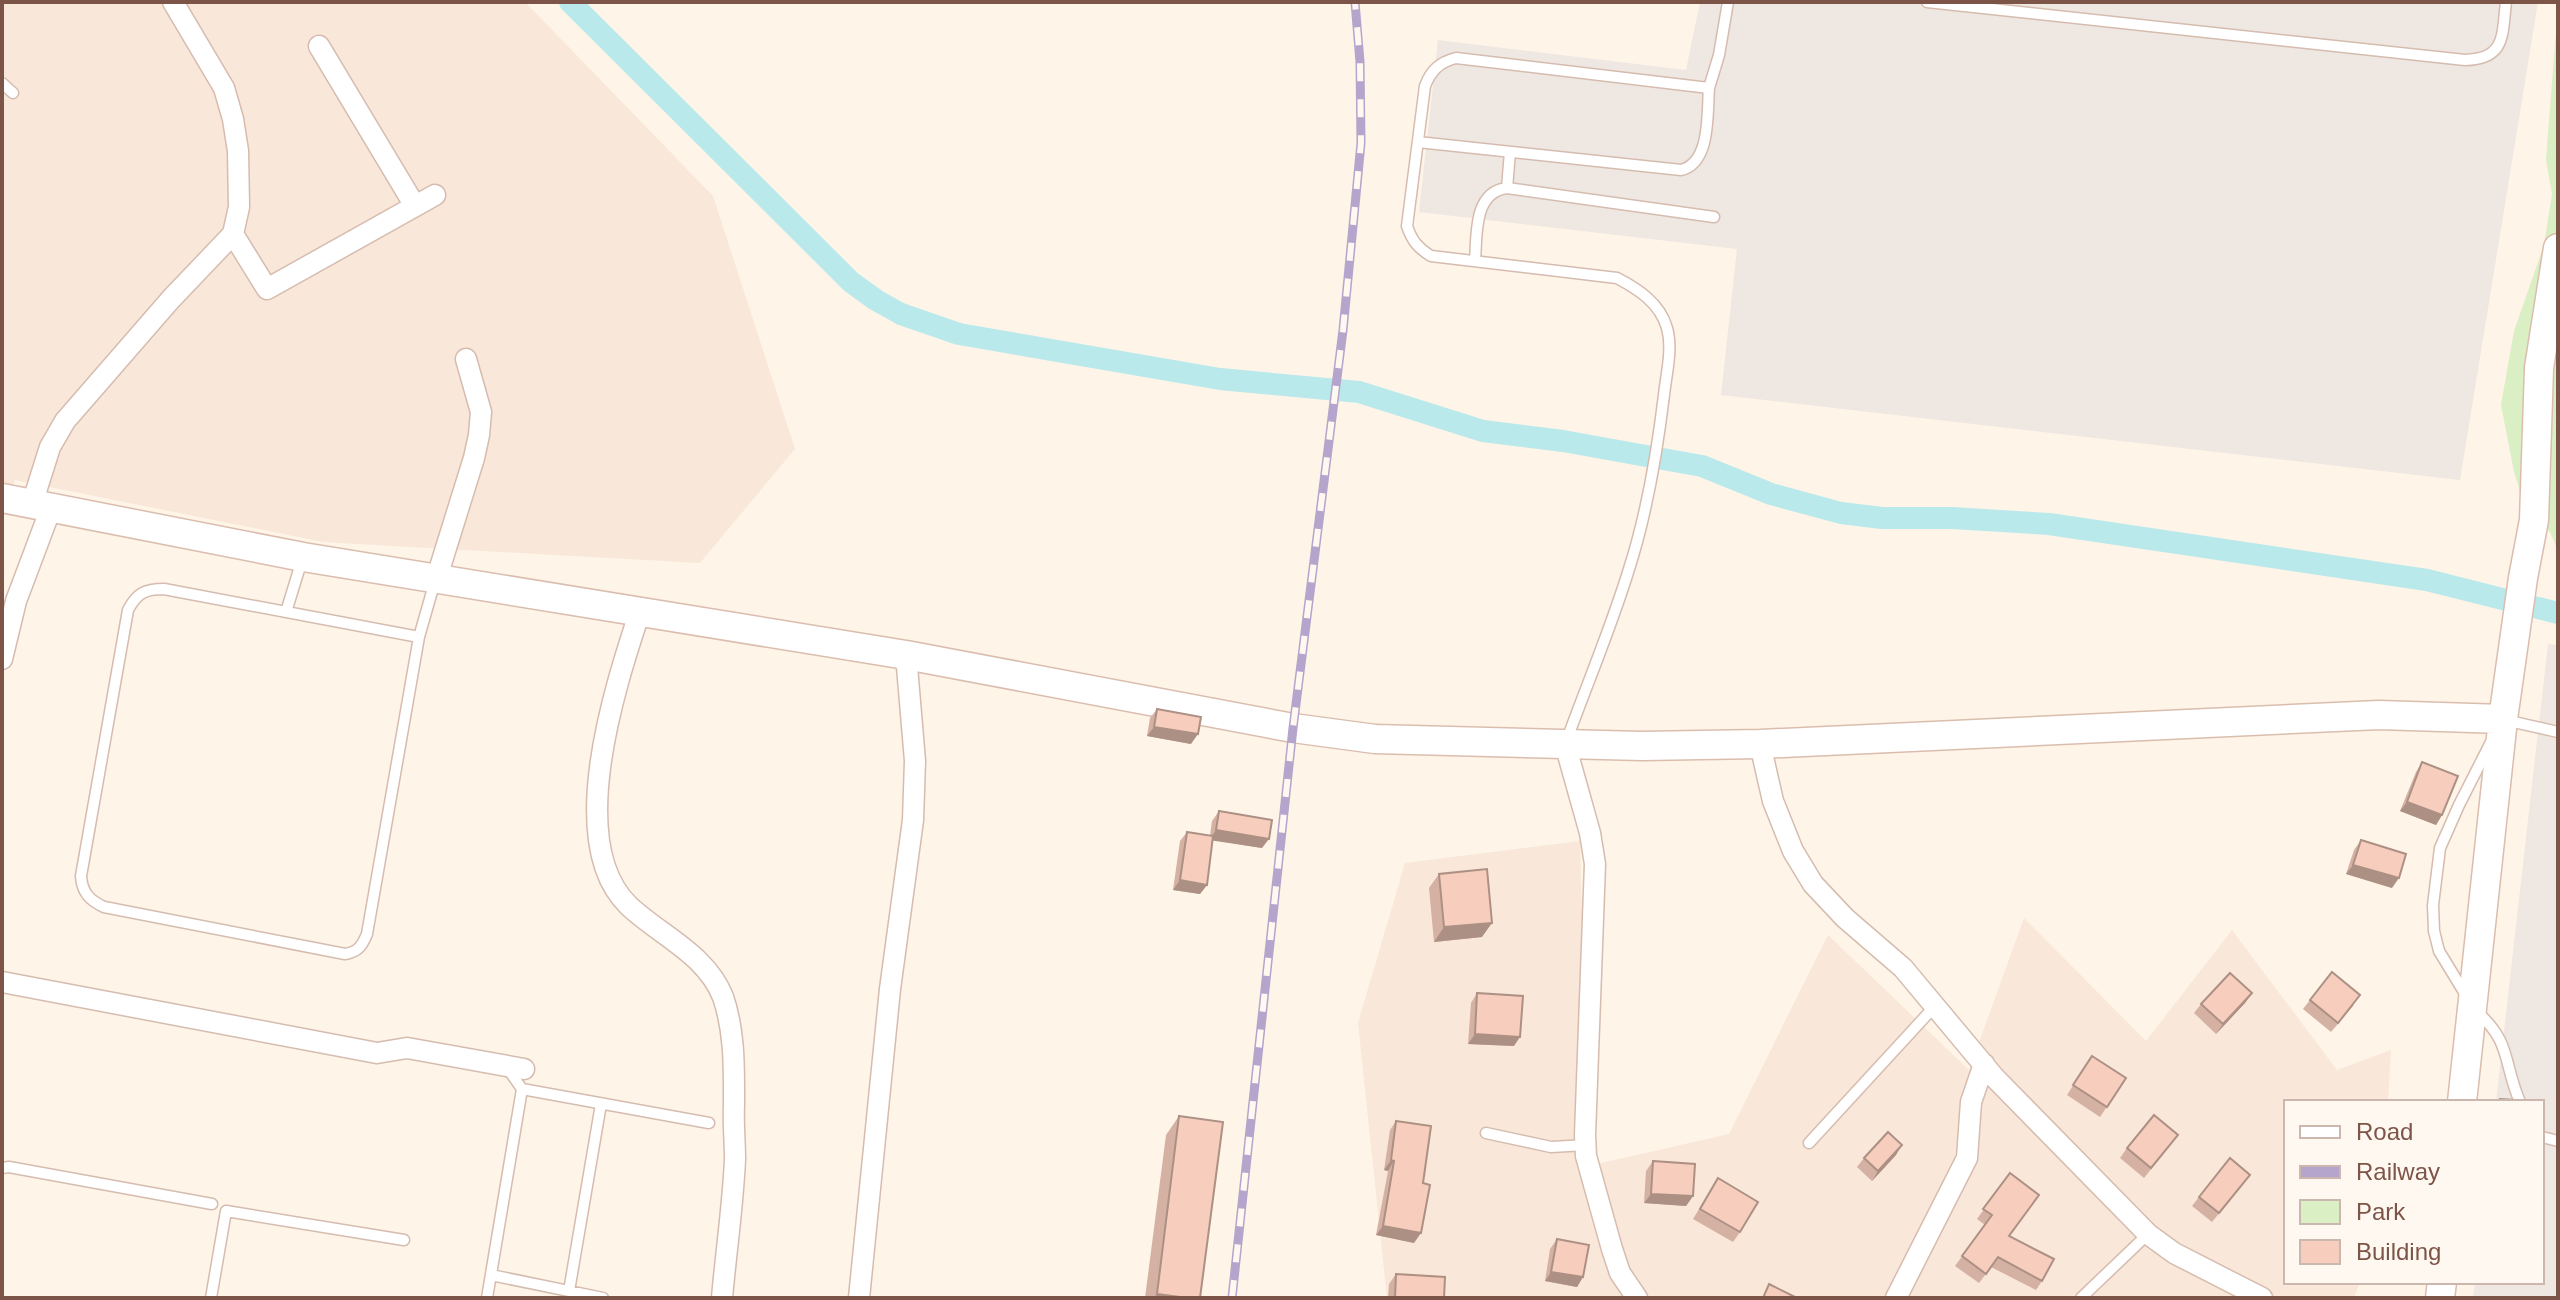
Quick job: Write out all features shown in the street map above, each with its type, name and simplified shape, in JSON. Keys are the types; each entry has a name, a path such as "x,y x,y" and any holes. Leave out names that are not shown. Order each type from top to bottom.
{"main road":[{"path":"2462,1100 2503,719 2534,520 2539,368 2558,248"},
{"path":"2,498 303,557 906,655 1293,728 1375,739 1642,746 1760,744 2379,715 2503,719"}],"street":[{"path":"2,659 42,506 50,447 65,421 171,299 233,234 239,207 238,151 233,119 224,88 173,2"},
{"path":"319,46 415,206"},
{"path":"233,234 267,289 435,195"},
{"path":"436,580 479,435 481,412 466,359"},
{"path":"640,611 612,697 600,767 597,823 602,857 625,903 699,960 716,980 724,1001 735,1064 735,1159 722,1298"},
{"path":"859,1298 890,989 913,820 915,761 906,655"},
{"path":"1565,744 1590,833 1595,864 1586,1156 1620,1273 1637,1298"},
{"path":"1760,744 1773,801 1793,851 1813,884 1845,918 1903,968 1984,1064 2148,1234 2174,1253 2262,1298"},
{"path":"2,982 377,1053 407,1048 517,1075"},
{"path":"1896,1298 1967,1158 1971,1102 1984,1064"}],"lane":[{"path":"1418,142 1673,169 1688,168 1702,154 1709,88 1719,55 1728,2"},
{"path":"1927,2 2465,60 2483,59 2497,49 2501,42 2506,2"},
{"path":"1565,744 1629,570 1659,438 1669,347 1667,328 1656,307 1639,289 1617,278 1431,256 1420,249 1407,226 1428,77 1440,64 1456,58 1709,88"},
{"path":"2,83 13,93"},
{"path":"1507,188 1510,152"},
{"path":"1475,261 1481,209 1493,192 1507,188 1714,217"},
{"path":"286,612 303,557"},
{"path":"419,637 164,589 141,592 128,610 81,876 82,886 95,903 345,954 355,952 367,934 419,637 436,580"},
{"path":"2519,1100 2498,1034 2473,1008 2439,951 2433,905 2440,848 2503,719 2558,732"},
{"path":"1809,1143 1936,1005"},
{"path":"487,1298 517,1075 601,1104 709,1123"},
{"path":"569,1291 601,1104"},
{"path":"1486,1133 1551,1147 1586,1145"},
{"path":"2,1168 212,1204"},
{"path":"211,1298 226,1211 404,1240"},
{"path":"2081,1298 2148,1234"},
{"path":"491,1275 603,1298"}],"shaded area":[{"path":"2,2 525,2 713,196 795,449 700,563 323,542 15,480 2,519"},
{"path":"1700,2 2538,2 2460,480 1721,395 1737,249 1419,212 1438,40 1686,70"},
{"path":"2548,644 2558,645 2558,1298 2473,1298 2475,1284 2544,1284 2544,1100 2496,1100"},
{"path":"1580,841 1588,1166 1729,1134 1828,935 1969,1070 2024,918 2146,1041 2232,930 2337,1070 2391,1050 2388,1100 2284,1100 2284,1284 2359,1284 2354,1298 1387,1298 1358,1023 1405,863"}],"green space":[{"path":"2558,5 2558,551 2550,532 2525,507 2514,472 2501,405 2514,331 2544,245 2552,194 2546,160"}],"building":[{"path":"1157,709 1201,717 1198,734 1154,727"},
{"path":"2422,762 2458,776 2442,815 2407,802"},
{"path":"1219,811 1272,820 1269,839 1216,830"},
{"path":"1187,832 1213,836 1207,885 1180,880"},
{"path":"2361,840 2406,854 2399,878 2353,865"},
{"path":"1487,869 1492,923 1444,927 1439,874"},
{"path":"2332,972 2360,995 2338,1023 2310,1000"},
{"path":"2230,973 2252,993 2223,1024 2201,1004"},
{"path":"1477,993 1523,996 1520,1037 1475,1034"},
{"path":"2092,1056 2126,1078 2107,1107 2073,1085"},
{"path":"2154,1115 2178,1135 2151,1168 2127,1148"},
{"path":"1179,1116 1223,1122 1200,1298 1157,1294"},
{"path":"1396,1121 1431,1126 1423,1183 1430,1185 1421,1233 1383,1226 1394,1161 1391,1160"},
{"path":"1888,1132 1902,1145 1878,1171 1864,1158"},
{"path":"2230,1158 2250,1175 2219,1213 2199,1197"},
{"path":"1653,1161 1695,1164 1693,1196 1651,1194"},
{"path":"2010,1173 2039,1195 2009,1236 2054,1259 2042,1281 1998,1257 1986,1274 1962,1256 1992,1215 1983,1209"},
{"path":"1718,1178 1758,1202 1740,1232 1700,1209"},
{"path":"1557,1239 1589,1245 1583,1277 1551,1272"},
{"path":"1396,1274 1445,1277 1444,1298 1395,1298"},
{"path":"1769,1284 1797,1298 1763,1298"}],"waterway":[{"path":"570,2 851,282 901,314 959,334 1220,379 1359,392 1483,431 1563,441 1702,466 1771,494 1841,513 1882,518 1952,518 2049,524 2427,580 2558,613"}],"railway":[{"path":"1232,1298 1293,728 1343,330 1361,143 1360,62 1355,2"}]}
